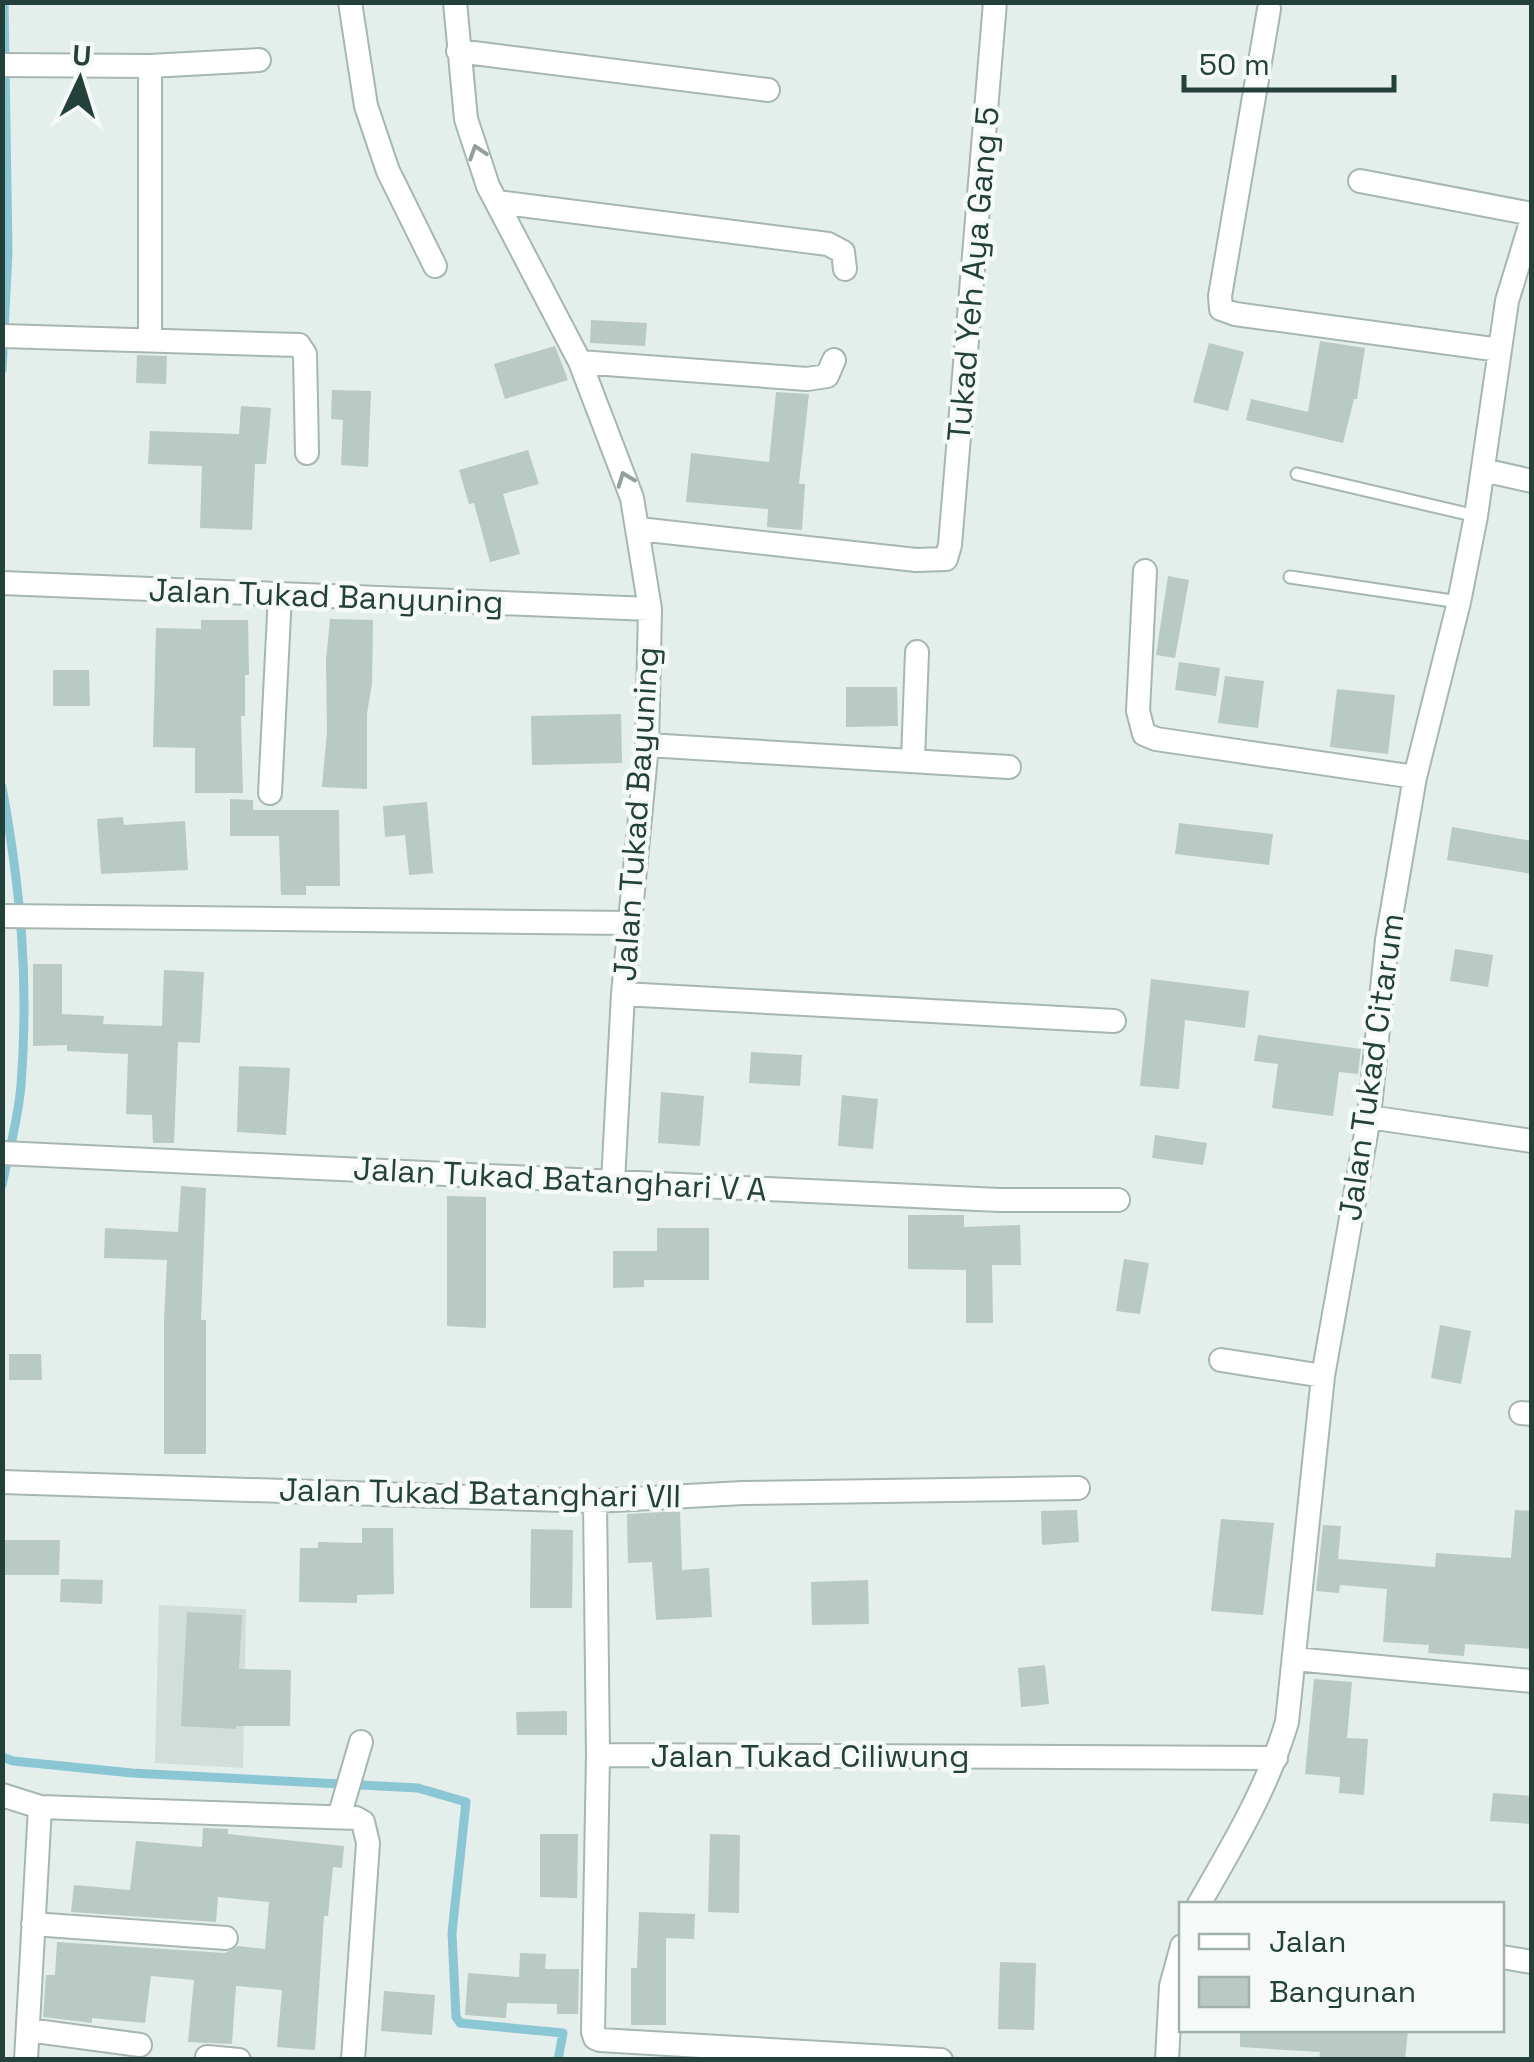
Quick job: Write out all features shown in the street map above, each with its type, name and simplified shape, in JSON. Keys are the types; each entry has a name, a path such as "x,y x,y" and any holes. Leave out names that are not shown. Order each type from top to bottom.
{"street":[{"path":"350,2 366,106 388,171 435,266"},
{"name":"Jalan Tukad Bayuning","path":"455,2 466,119 488,186 580,362 632,498 650,609 647,745 623,994 613,1182"},
{"name":"Tukad Yeh Aya Gang 5","path":"639,529 931,561 946,558 994,2"},
{"path":"1269,9 1220,296 1221,309 1500,350"},
{"path":"458,51 768,90"},
{"path":"2,64 150,66 259,60"},
{"path":"150,66 150,339"},
{"path":"1360,181 1532,217"},
{"path":"497,202 828,244 843,252 846,269"},
{"name":"Jalan Tukad Citarum","path":"1201,1902 1252,1814 1276,1758 1286,1722 1323,1376 1369,1117 1387,940 1414,777 1459,602 1476,516 1507,301 1526,257 1532,217"},
{"path":"2,336 299,345 305,354 306,453"},
{"path":"580,362 807,379 827,376 834,360"},
{"path":"1484,470 1532,482"},
{"path":"1146,570 1138,711 1144,734 1156,740 1414,777"},
{"name":"Jalan Tukad Banyuning","path":"2,583 650,609"},
{"path":"270,793 280,595"},
{"path":"913,760 917,652"},
{"path":"647,745 1008,766"},
{"path":"2,916 630,923"},
{"path":"623,994 1114,1022"},
{"path":"1369,1117 1532,1141"},
{"name":"Jalan Tukad Batanghari V A","path":"3,1153 999,1200 1118,1200"},
{"path":"1221,1360 1323,1376"},
{"name":"Jalan Tukad Batanghari VII","path":"2,1482 595,1501 743,1493 1078,1488"},
{"path":"595,1501 598,1756 593,2032 600,2050 942,2060"},
{"path":"1294,1659 1532,1680"},
{"path":"347,1810 361,1742"},
{"name":"Jalan Tukad Ciliwung","path":"598,1756 1276,1758"},
{"path":"2,1795 40,1808 347,1810 363,1822 368,1844 353,2060"},
{"path":"26,2060 40,1808"},
{"path":"33,1924 226,1938"},
{"path":"1167,2060 1170,1986 1179,1956"},
{"path":"1504,1957 1532,1962"},
{"path":"28,2030 140,2045"},
{"path":"208,2057 239,2060"}],"lane":[{"path":"1297,474 1476,516"},
{"path":"1290,578 1459,602"}],"shaded area":[{"path":"159,1605 246,1609 243,1768 155,1763"}],"building":[{"path":"591,320 647,323 645,346 590,343"},
{"path":"1320,341 1365,348 1357,399 1343,443 1246,420 1251,399 1308,412"},
{"path":"1209,343 1244,352 1228,411 1193,402"},
{"path":"555,346 568,380 505,399 494,364"},
{"path":"137,355 167,356 166,384 136,383"},
{"path":"332,390 371,391 368,467 341,465 343,420 331,419"},
{"path":"776,392 809,394 799,484 805,484 802,530 767,527 768,509 686,502 691,453 769,462"},
{"path":"241,406 271,408 266,464 255,464 252,530 200,528 202,466 148,464 150,431 239,434"},
{"path":"528,450 539,484 503,494 520,554 490,562 474,503 469,504 459,470"},
{"path":"1168,576 1189,580 1175,658 1156,655"},
{"path":"330,619 373,620 367,789 322,787"},
{"path":"201,620 248,620 249,675 245,675 245,716 241,716 243,793 195,793 195,748 153,747 156,628 201,629"},
{"path":"1179,662 1220,668 1216,696 1175,690"},
{"path":"53,670 89,670 90,706 53,706"},
{"path":"1225,676 1264,681 1258,728 1218,723"},
{"path":"846,687 897,687 898,726 846,727"},
{"path":"1337,689 1395,695 1388,754 1330,747"},
{"path":"621,714 622,763 532,765 531,716"},
{"path":"230,799 253,800 253,810 339,810 340,886 306,886 306,895 281,895 279,836 230,836"},
{"path":"427,802 433,873 409,875 405,835 385,837 383,806"},
{"path":"123,817 124,825 185,821 188,870 101,874 97,819"},
{"path":"1179,823 1273,834 1269,865 1175,854"},
{"path":"1452,827 1532,841 1532,874 1447,860"},
{"path":"1455,949 1493,955 1488,987 1450,981"},
{"path":"33,964 62,964 62,1014 104,1016 103,1024 162,1026 164,970 204,972 200,1043 178,1042 174,1143 153,1143 152,1115 126,1114 128,1054 67,1051 67,1045 33,1046"},
{"path":"1151,979 1249,991 1245,1028 1185,1020 1179,1089 1140,1086"},
{"path":"1258,1035 1361,1049 1358,1074 1339,1072 1333,1116 1272,1108 1278,1064 1254,1061"},
{"path":"751,1052 802,1055 800,1086 749,1083"},
{"path":"239,1066 290,1068 286,1135 237,1132"},
{"path":"661,1092 704,1096 700,1146 658,1143"},
{"path":"842,1095 878,1099 873,1149 838,1146"},
{"path":"1155,1135 1207,1143 1203,1165 1152,1158"},
{"path":"181,1186 206,1188 201,1320 206,1320 206,1454 164,1454 167,1260 104,1258 105,1228 178,1232"},
{"path":"447,1196 486,1197 486,1328 447,1326"},
{"path":"908,1215 964,1215 964,1227 1020,1225 1021,1265 992,1265 993,1323 966,1323 966,1270 908,1269"},
{"path":"657,1228 709,1228 709,1280 644,1280 644,1287 613,1288 613,1251 657,1251"},
{"path":"1124,1259 1149,1263 1140,1314 1116,1311"},
{"path":"1440,1325 1471,1331 1461,1384 1431,1378"},
{"path":"9,1354 41,1354 42,1380 9,1380"},
{"path":"1077,1510 1079,1542 1042,1545 1041,1511"},
{"path":"1515,1510 1532,1511 1532,1649 1465,1644 1464,1656 1428,1653 1429,1645 1383,1642 1387,1589 1340,1585 1339,1593 1316,1591 1323,1525 1341,1526 1338,1559 1435,1567 1436,1553 1511,1558"},
{"path":"680,1511 682,1570 709,1568 712,1617 656,1620 652,1562 628,1563 627,1514"},
{"path":"1221,1519 1274,1523 1263,1615 1211,1611"},
{"path":"362,1528 393,1528 394,1594 357,1595 357,1603 299,1602 300,1548 318,1548 318,1542 362,1543"},
{"path":"531,1529 573,1530 572,1608 530,1608"},
{"path":"2,1540 60,1540 59,1575 2,1575"},
{"path":"61,1579 103,1580 102,1604 60,1602"},
{"path":"868,1580 869,1624 812,1625 811,1582"},
{"path":"187,1612 242,1615 239,1669 291,1670 290,1726 181,1726"},
{"path":"1045,1665 1049,1704 1021,1707 1018,1668"},
{"path":"1314,1679 1352,1682 1347,1738 1368,1739 1364,1795 1339,1793 1340,1777 1305,1774"},
{"path":"567,1711 567,1735 517,1735 516,1712"},
{"path":"1493,1793 1532,1796 1532,1824 1490,1821"},
{"path":"203,1828 344,1846 342,1868 333,1867 328,1916 324,1916 315,2050 277,2047 282,1990 236,1986 232,2044 188,2042 194,1980 151,1976 145,2023 92,2018 92,2023 43,2017 46,1975 55,1975 57,1942 225,1953 238,1946 265,1949 269,1902 218,1897 216,1922 71,1912 74,1885 130,1890 136,1841 202,1847"},
{"path":"540,1834 578,1834 577,1898 540,1897"},
{"path":"710,1834 740,1835 739,1913 708,1912"},
{"path":"639,1912 695,1914 694,1939 666,1938 666,2025 631,2025 631,1968 637,1968"},
{"path":"520,1953 546,1954 545,1969 579,1969 578,2014 557,2014 557,2004 507,2003 506,2018 465,2015 468,1973 519,1977"},
{"path":"1000,1962 1036,1963 1034,2030 998,2029"},
{"path":"384,1991 435,1995 432,2035 381,2031"},
{"path":"1240,2032 1408,2032 1405,2060 1319,2060 1320,2052 1240,2047"}],"waterway":[{"path":"2,370 8,252 4,2"},
{"path":"2,787 24,973 20,1098 2,1185"},
{"path":"2,1757 132,1773 418,1788 466,1802 452,1933 456,2017 460,2023 563,2033 558,2060"}]}
